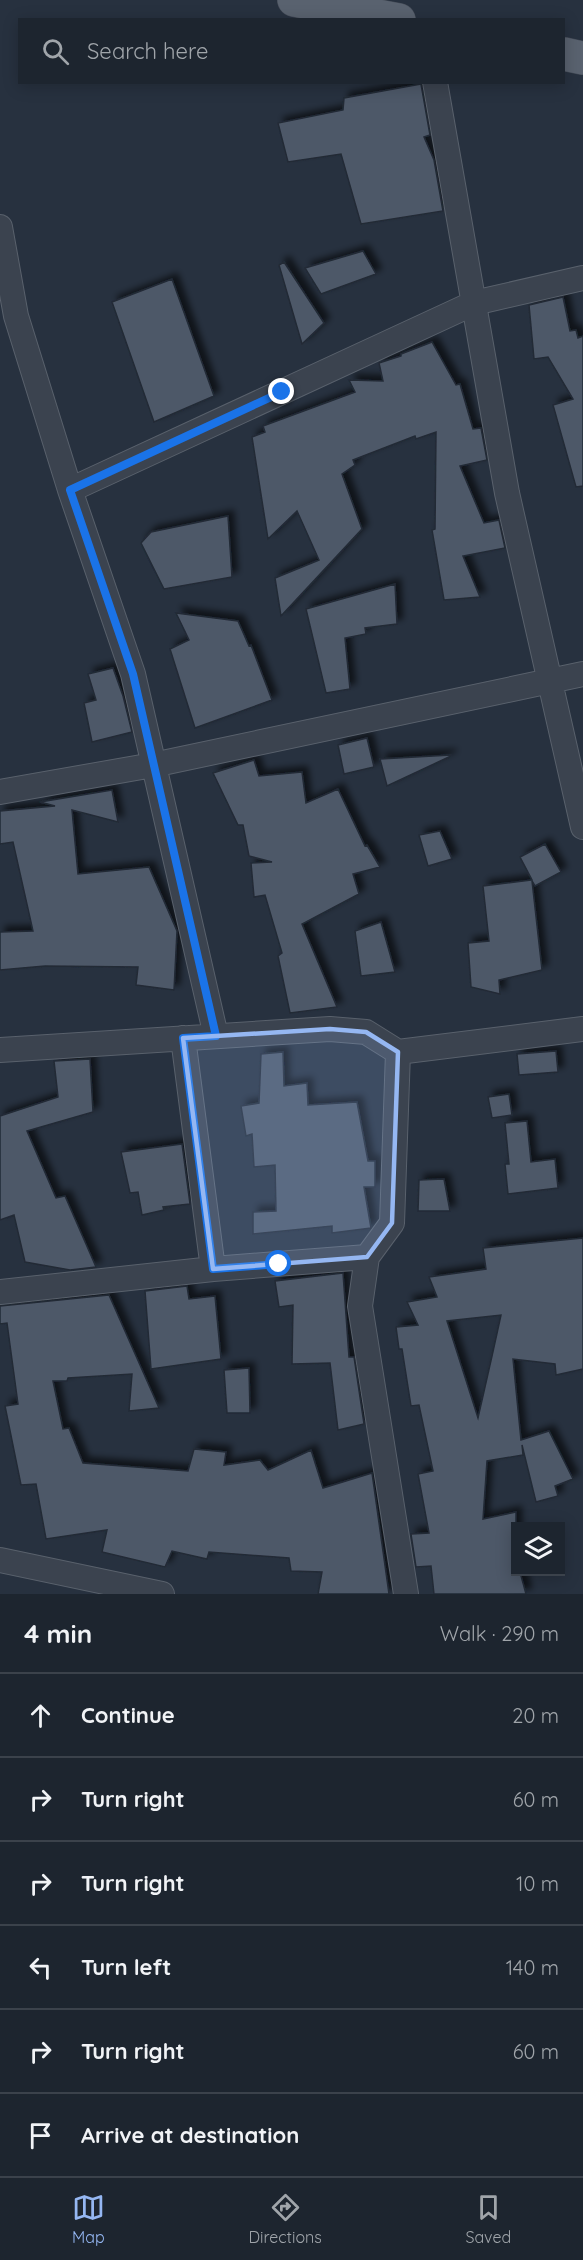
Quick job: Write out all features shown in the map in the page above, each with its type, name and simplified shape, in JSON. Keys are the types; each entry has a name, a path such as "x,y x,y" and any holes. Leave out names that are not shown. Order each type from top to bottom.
{"main road":[{"path":"294,0 357,5 393,18"},
{"path":"565,54 583,58"}],"street":[{"path":"435,84 507,493 583,827"},
{"path":"0,227 16,316 70,490 133,674 216,1036"},
{"path":"70,490 474,303 583,278"},
{"path":"0,792 153,765 583,674"},
{"path":"0,1050 330,1029 366,1032 398,1052 583,1029"},
{"path":"183,1038 213,1269"},
{"path":"398,1052 392,1223 367,1257 362,1281 362,1327 406,1594"},
{"path":"0,1292 213,1269 367,1257"},
{"path":"0,1560 162,1594"}],"highlighted area":[{"path":"330,1029 366,1032 398,1052 392,1223 367,1257 213,1269 183,1038"}],"building":[{"path":"421,84 430,135 424,137 434,160 443,211 361,224 341,154 288,162 278,123 343,110 344,98"},
{"path":"363,251 376,274 321,294 305,268"},
{"path":"284,262 324,323 302,344 279,265"},
{"path":"172,279 214,396 154,422 112,302"},
{"path":"563,297 570,331 576,330 578,338 583,336 583,486 576,487 553,405 573,399 548,357 534,359 529,305"},
{"path":"432,342 456,385 460,384 473,429 481,428 487,460 460,466 484,523 499,520 505,548 463,556 480,597 444,600 432,530 435,529 436,432 416,439 415,436 353,460 355,465 342,474 362,529 281,616 275,578 319,560 297,511 268,539 252,437 265,432 263,426 355,392 349,380 383,381 379,363"},
{"path":"228,516 232,577 164,589 141,543 151,532"},
{"path":"395,584 397,624 365,628 366,634 345,638 350,689 326,693 306,609"},
{"path":"176,613 238,621 249,646 251,645 272,700 195,728 170,649 189,640"},
{"path":"113,668 132,732 92,742 84,703 96,700 88,674"},
{"path":"367,738 374,767 344,774 338,745"},
{"path":"451,755 387,786 380,759"},
{"path":"254,760 259,776 302,772 306,803 338,789 365,846 367,845 380,867 353,874 359,894 302,924 337,1007 290,1013 278,956 282,953 265,895 254,897 251,863 272,862 249,856 243,825 238,825 213,773"},
{"path":"112,790 118,822 72,810 78,874 149,867 177,931 174,990 136,985 138,967 45,966 0,970 0,932 33,931 13,842 0,844 0,811 55,806 40,802"},
{"path":"440,831 452,859 428,866 419,835"},
{"path":"545,844 561,872 535,886 532,881 542,970 499,980 500,994 471,987 468,943 489,941 483,886 532,880 520,857"},
{"path":"381,922 395,972 361,976 355,931"},
{"path":"556,1051 558,1072 519,1075 517,1054"},
{"path":"283,1052 284,1086 307,1083 308,1105 357,1102 368,1161 375,1161 375,1187 364,1187 371,1228 332,1233 332,1226 253,1234 253,1212 276,1211 275,1165 254,1167 252,1134 246,1136 241,1106 259,1103 261,1054"},
{"path":"90,1059 93,1112 27,1131 56,1198 65,1196 96,1267 70,1270 25,1262 14,1215 0,1220 0,1116 58,1097 54,1061"},
{"path":"509,1094 512,1115 492,1118 488,1097"},
{"path":"527,1121 531,1162 555,1159 558,1188 508,1194 505,1164 509,1164 505,1123"},
{"path":"182,1144 190,1204 163,1207 164,1210 142,1215 138,1192 130,1193 121,1152"},
{"path":"444,1179 450,1211 418,1211 419,1180"},
{"path":"583,1238 583,1369 556,1375 555,1364 513,1359 521,1440 549,1431 573,1479 555,1486 558,1496 536,1502 522,1445 523,1455 487,1461 483,1519 516,1512 516,1522 511,1522 511,1576 521,1576 526,1594 434,1594 431,1566 416,1567 411,1534 429,1533 418,1474 433,1471 419,1405 411,1406 396,1327 418,1325 407,1302 437,1297 429,1277 486,1269 483,1248","holes":["501,1315 478,1418 447,1321"]},
{"path":"343,1273 349,1357 354,1357 364,1424 338,1430 330,1363 292,1364 293,1305 279,1307 275,1281"},
{"path":"187,1286 189,1299 215,1296 221,1359 151,1369 145,1291"},
{"path":"109,1295 159,1408 129,1411 132,1374 53,1381 63,1429 69,1428 83,1463 188,1471 194,1449 226,1452 224,1465 260,1460 268,1470 311,1450 323,1488 372,1473 389,1594 318,1594 322,1572 291,1571 289,1558 209,1552 207,1559 172,1551 165,1567 102,1552 107,1530 46,1539 36,1484 21,1485 5,1406 18,1404 7,1323 0,1324 0,1306"},
{"path":"249,1368 250,1413 227,1413 224,1370"}],"route":[{"path":"279,1264 213,1269 183,1038 216,1036 133,674 70,490 282,392"}]}
